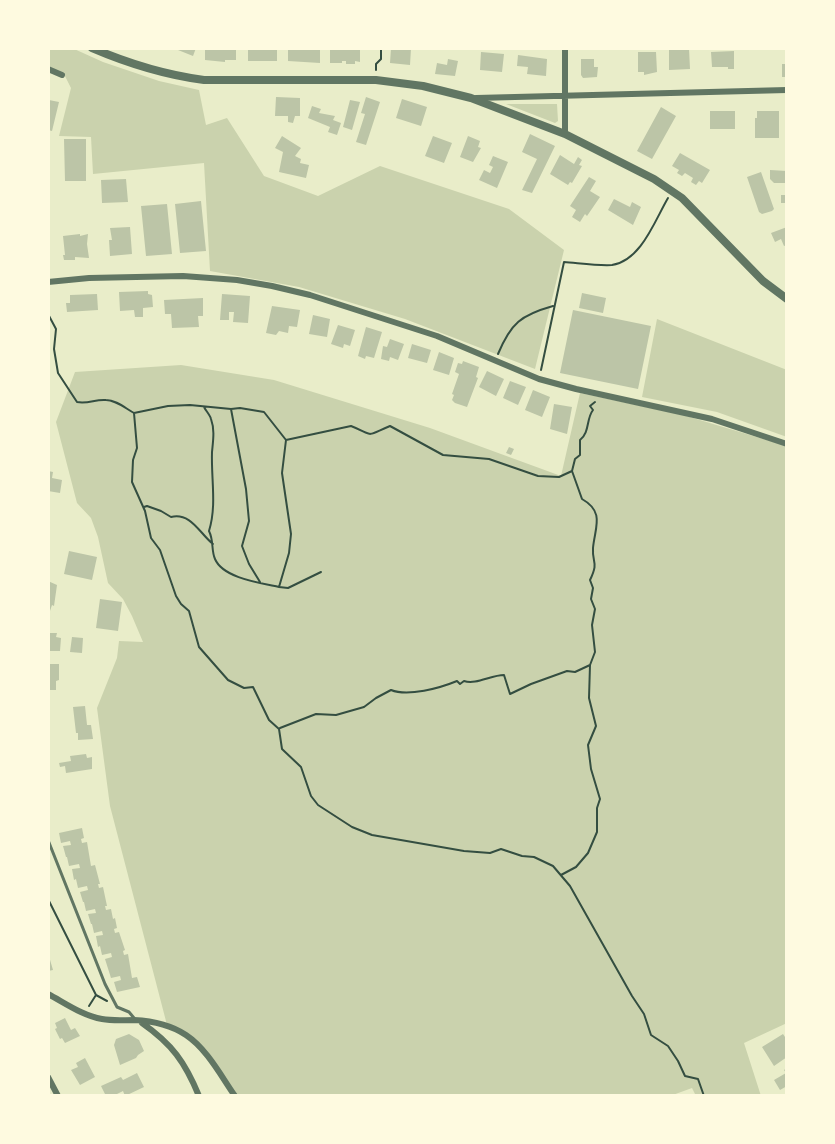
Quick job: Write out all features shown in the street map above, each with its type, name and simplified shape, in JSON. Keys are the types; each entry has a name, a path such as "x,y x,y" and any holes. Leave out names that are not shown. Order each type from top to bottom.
{"street":[{"path":"92,48 159,72 204,80 376,80 423,86 471,98 565,134 654,179 698,213 763,281 787,299"},
{"path":"565,48 565,134"},
{"path":"48,69 62,75"},
{"path":"471,98 787,90"},
{"path":"48,282 89,278 173,276 237,280 310,295 437,336 539,379 711,418 787,444"},
{"path":"48,994 85,1014 100,1019 167,1024 188,1036 204,1052 235,1096"},
{"path":"137,1020 158,1034 175,1051 187,1068 199,1096"},
{"path":"48,1077 58,1096"}],"lane":[{"path":"48,840 115,1005 129,1012 137,1020"}],"path":[{"path":"376,64 381,59 381,48"},
{"path":"539,379 564,262 612,265 626,260 637,252 672,192"},
{"path":"495,360 510,330 522,316 555,306"},
{"path":"48,314 56,329 54,349 58,373 77,402 90,404 108,400 134,413 168,406 190,405 264,412 286,440 282,473 291,534 289,553 279,586"},
{"path":"561,875 576,867 588,854 597,832 597,808 600,799 591,769 588,745 596,726 589,698 590,665 595,652 592,625 595,609 591,599 590,580 596,568 593,550 598,531 597,514 582,499 572,471 580,454 580,440 585,436 587,420 593,410 590,406 603,395"},
{"path":"204,407 212,421 215,440 212,452 213,518 209,531 213,538 215,559 220,568 230,574 261,584 288,588 321,572"},
{"path":"231,409 249,521 242,546 261,584"},
{"path":"134,413 137,448 133,460 132,482 144,507 151,538 160,550 176,596 189,610 199,647 228,680 244,688 253,687 268,720 279,729 282,749 301,767 311,796 318,805 352,827 372,835 448,849 490,853 501,849 522,856 534,857 553,866 570,886 644,1014 651,1035 668,1046 685,1076 698,1079 704,1096"},
{"path":"286,440 351,426 365,434 372,434 390,426 443,455 489,459 537,476 559,477 572,471"},
{"path":"144,507 157,509 171,518 181,516 198,527 213,544"},
{"path":"279,729 316,714 336,715 364,707 391,690 400,694 409,694 442,687 457,681 460,684 464,681 469,683 504,675 510,694 531,684 567,671 575,672 590,665"},
{"path":"48,899 96,995 115,1005"},
{"path":"85,1014 96,995"}],"green space":[{"path":"48,48 72,48 103,62 159,81 199,90 206,125 227,118 264,176 318,196 380,166 509,209 564,250 535,369 405,319 299,287 210,271 204,163 93,174 91,137 59,136 71,88 64,74 48,66"},
{"path":"506,104 557,104 558,121 555,123"},
{"path":"657,319 787,370 787,437 717,412 642,397"},
{"path":"181,365 274,380 430,428 561,476 580,393 683,415 787,446 787,1023 744,1043 761,1096 696,1096 692,1088 670,1096 235,1096 204,1052 167,1025 110,806 97,708 117,658 119,641 143,642 123,599 108,583 98,537 91,518 77,503 56,422 75,372"}],"building":[{"path":"173,48 196,48 193,56"},
{"path":"205,48 236,48 236,60 225,60 225,62 205,60"},
{"path":"248,48 277,48 277,61 248,61"},
{"path":"288,48 320,48 320,63 288,61"},
{"path":"330,48 360,50 360,62 355,61 355,64 346,64 346,61 330,63"},
{"path":"391,48 411,48 410,65 390,63"},
{"path":"669,48 689,48 690,69 669,70"},
{"path":"734,51 734,69 712,67 711,52"},
{"path":"481,52 504,54 502,72 480,70"},
{"path":"638,52 656,52 657,72 644,75 644,72 638,72"},
{"path":"518,55 547,59 546,76 527,74 528,67 517,66"},
{"path":"448,59 458,61 455,76 435,74 437,63 447,65"},
{"path":"581,59 594,59 594,67 598,67 597,77 583,78"},
{"path":"782,64 787,64 787,77 782,77"},
{"path":"276,97 300,98 300,116 295,116 293,123 288,122 288,116 275,116"},
{"path":"366,97 380,102 366,145 356,142 365,114 361,113"},
{"path":"402,99 427,107 421,126 396,118"},
{"path":"49,100 59,102 52,131 48,130"},
{"path":"350,100 360,102 352,130 343,127"},
{"path":"312,106 321,109 319,113 335,116 333,120 341,123 337,135 328,132 330,127 308,118"},
{"path":"661,107 676,116 652,159 637,151"},
{"path":"710,111 735,111 735,129 710,129"},
{"path":"757,111 779,111 779,138 755,138"},
{"path":"530,134 555,146 532,193 522,190 537,159 522,152"},
{"path":"282,136 301,148 295,156 301,159 300,163 309,165 306,178 279,172 283,152 275,148"},
{"path":"433,136 452,143 444,163 425,156"},
{"path":"468,136 480,141 478,147 481,148 473,162 460,157"},
{"path":"64,139 86,139 86,181 65,181"},
{"path":"680,153 710,170 702,183 699,181 696,185 691,182 693,178 685,173 682,176 677,173 679,170 672,166"},
{"path":"560,155 574,164 578,157 582,160 579,165 582,166 572,183 568,185 550,174"},
{"path":"493,156 508,162 497,188 479,180 484,170 490,173 493,167 489,165"},
{"path":"770,170 787,171 785,183 774,183 770,179"},
{"path":"761,172 774,209 762,214 759,212 747,177"},
{"path":"589,177 596,181 590,191 600,197 580,222 572,217 576,210 570,206"},
{"path":"126,179 128,202 102,203 101,180"},
{"path":"781,195 787,195 787,203 781,203"},
{"path":"614,199 630,207 632,202 641,207 633,225 608,210"},
{"path":"201,201 206,251 180,253 175,204"},
{"path":"167,204 172,254 146,256 141,206"},
{"path":"130,227 132,254 110,256 109,240 112,240 110,228"},
{"path":"787,227 787,245 784,246 781,239 775,242 771,233"},
{"path":"80,234 80,236 88,234 89,258 75,257 75,260 64,260 63,236"},
{"path":"148,291 148,294 152,295 153,307 143,308 143,317 135,317 134,310 120,311 119,292"},
{"path":"582,293 606,298 603,313 579,308"},
{"path":"97,294 98,310 67,312 66,303 70,303 70,295"},
{"path":"222,294 250,296 248,323 233,322 234,312 229,312 229,320 220,320"},
{"path":"203,298 203,316 198,316 199,327 172,328 171,314 165,314 164,300"},
{"path":"272,306 300,310 297,327 289,326 288,333 279,331 276,335 266,333"},
{"path":"573,310 651,326 638,389 560,373"},
{"path":"313,315 330,319 327,337 309,334"},
{"path":"338,325 355,330 350,346 344,344 343,348 331,344"},
{"path":"366,327 382,332 374,358 366,356 365,359 358,356"},
{"path":"390,339 404,344 398,360 390,357 389,361 381,359 383,346 387,347"},
{"path":"412,344 431,350 427,363 408,358"},
{"path":"439,352 454,358 449,375 433,370"},
{"path":"463,361 479,367 476,377 478,378 467,407 452,400 459,374 455,372 458,363 462,364"},
{"path":"487,371 504,379 496,396 479,387"},
{"path":"510,381 526,387 518,405 503,398"},
{"path":"533,390 550,397 542,417 525,410"},
{"path":"554,404 572,407 567,434 550,429"},
{"path":"509,447 514,449 511,455 506,453"},
{"path":"48,471 53,472 52,478 62,480 60,493 48,491"},
{"path":"69,551 97,557 92,580 64,574"},
{"path":"48,581 57,585 54,606 52,605 49,614"},
{"path":"100,599 122,602 118,631 96,628"},
{"path":"48,633 57,633 56,637 61,638 60,651 48,651"},
{"path":"72,637 83,638 82,653 70,652"},
{"path":"48,664 59,664 59,680 56,681 56,690 48,690"},
{"path":"85,706 87,725 91,725 93,739 78,740 73,707"},
{"path":"86,754 87,758 92,757 92,769 66,773 65,766 60,767 59,763 71,761 70,756"},
{"path":"82,828 84,838 81,839 82,843 87,842 91,866 95,865 99,888 103,887 106,910 111,909 113,919 115,918 117,928 114,929 115,933 119,932 125,950 124,955 128,954 132,978 137,977 140,987 117,992 114,982 121,980 120,976 111,978 105,959 112,957 111,953 102,955 100,946 98,947 96,936 103,935 102,931 94,933 88,914 96,913 95,909 86,911 80,892 88,890 87,886 78,888 72,869 80,868 79,864 69,866 63,846 71,845 70,841 61,843 59,833"},
{"path":"48,953 53,970 48,971"},
{"path":"65,1018 71,1030 75,1028 80,1036 65,1043 55,1029 57,1028 55,1023"},
{"path":"129,1034 139,1040 144,1051 136,1058 120,1065 114,1045 116,1039"},
{"path":"783,1034 787,1040 787,1057 774,1066 762,1047"},
{"path":"85,1058 95,1077 80,1085 71,1070 78,1067 76,1063"},
{"path":"787,1068 787,1086 780,1090 774,1080 786,1073 784,1070"},
{"path":"137,1073 144,1087 125,1096 123,1091 113,1096 106,1096 101,1086 121,1077 123,1080"}]}
